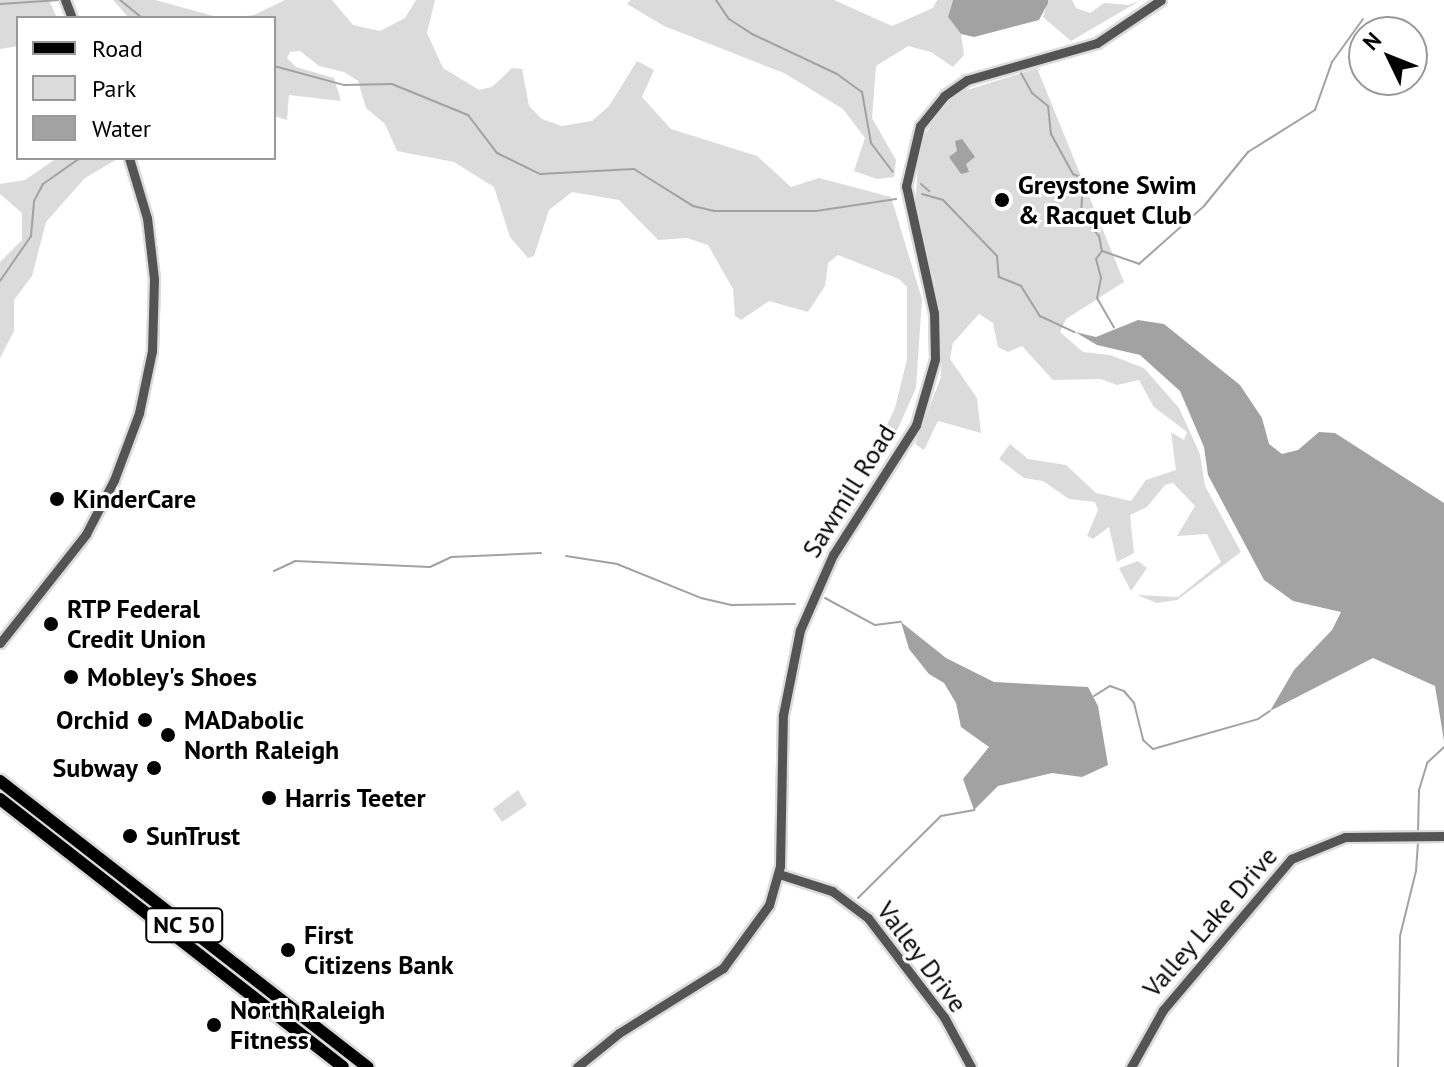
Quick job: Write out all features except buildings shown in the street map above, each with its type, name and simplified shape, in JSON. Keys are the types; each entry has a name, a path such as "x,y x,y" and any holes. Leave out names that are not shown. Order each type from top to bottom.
{"main road":[{"name":"NC 50","path":"0,781 368,1067"},
{"name":"NC 50","path":"0,799 343,1067"}],"street":[{"name":"Sawmill Road","path":"577,1067 619,1033 723,968 754,931 779,874 783,715 800,630 839,544 916,425 935,359 934,313 906,186 914,139 935,105 967,80 1097,43 1161,0"},
{"path":"0,643 86,534 114,480 139,413 152,351 154,279 147,218 130,160"},
{"name":"Valley Lake Drive","path":"1131,1067 1163,1010 1291,859 1345,837 1444,836"},
{"name":"Valley Drive","path":"779,874 832,891 868,918 944,1017 971,1067"}],"green space":[{"path":"0,0 49,0 56,16 16,16 16,46 0,49"},
{"path":"113,0 155,0 214,16 127,16"},
{"path":"285,0 332,0 353,25 380,31 405,18 416,0 435,0 427,33 443,68 479,90 492,87 512,68 522,69 529,106 542,119 562,126 592,121 609,106 637,61 654,70 642,97 671,129 757,156 791,187 819,178 891,197 922,299 916,388 887,453 877,446 895,408 907,359 907,287 899,279 838,255 828,263 825,286 808,312 769,301 741,320 735,316 733,289 708,245 687,238 658,240 619,200 572,192 549,210 534,256 528,258 510,237 494,187 454,162 397,151 385,124 366,108 358,81 344,72 319,66 300,51 290,52 287,58 296,67 334,78 341,101 289,95 287,120 276,117 276,16 246,16"},
{"path":"631,0 834,0 892,26 933,8 937,0 953,0 948,17 961,34 964,55 953,67 931,52 908,46 876,66 872,118 896,160 894,177 877,179 854,171 865,138 843,109 784,73 664,26 627,4"},
{"path":"1048,0 1072,0 1076,8 1090,13 1104,3 1129,5 1141,0 1071,41 1043,17"},
{"name":"Greystone Swim & Racquet Club","path":"1037,68 1124,282 1066,319 1060,332 1083,352 1110,355 1144,368 1179,408 1200,454 1205,486 1241,552 1177,600 1157,603 1137,595 1178,597 1221,562 1207,534 1177,536 1195,506 1173,483 1165,485 1147,507 1130,515 1134,553 1117,562 1109,527 1093,539 1087,536 1098,510 1095,502 1069,499 1043,481 1024,478 999,459 1010,444 1028,459 1066,465 1096,493 1131,501 1146,480 1176,470 1171,432 1184,440 1187,432 1154,407 1139,380 1117,385 1101,379 1053,380 1022,346 1008,352 998,347 993,323 979,314 953,343 950,359 977,398 981,433 938,421 924,450 915,444 941,377 942,345 935,281 915,211 919,146 937,114 961,92"},
{"path":"54,160 116,160 85,178 46,222 32,276 14,300 14,331 0,358 0,262 22,240 22,213 0,194 0,184 25,180"},
{"path":"1138,561 1147,568 1131,591 1119,568"},
{"path":"518,790 527,805 502,822 493,809"},
{"path":"0,792 80,850 176,928 54,837"},
{"path":"100,850 103,850 208,935 202,931"}],"water":[{"path":"953,0 1048,0 1048,3 1039,20 974,37 961,34 948,17"},
{"path":"962,139 975,157 966,164 969,172 961,174 949,157 957,151 955,141"},
{"path":"1138,320 1164,324 1240,385 1262,418 1269,444 1282,454 1298,450 1319,432 1335,433 1444,503 1444,741 1435,686 1373,658 1270,711 1294,670 1332,630 1341,612 1293,601 1264,580 1208,475 1204,447 1180,391 1140,355 1097,345 1075,332 1096,337"},
{"path":"901,622 946,658 994,682 1088,687 1098,706 1108,765 1082,777 1052,773 998,786 974,810 963,779 989,747 961,727 956,703 944,683 929,674 909,649"}],"waterway":[{"path":"0,4 60,0"},
{"path":"120,0 140,16"},
{"path":"716,0 729,19 752,34 837,74 862,92 871,143 893,172"},
{"path":"1102,251 1139,264 1204,206 1248,152 1315,110 1332,62 1348,40"},
{"path":"276,67 344,85 392,84 468,115 497,153 540,174 634,169 693,206 714,211 816,211 896,199"},
{"path":"1021,73 1032,93 1048,106 1051,134 1073,174 1083,178 1081,216 1099,236 1102,251 1096,259 1101,278 1097,298 1114,328"},
{"path":"0,281 31,236 34,201 43,184 77,160"},
{"path":"921,184 929,191"},
{"path":"922,194 943,200 997,256 999,277 1021,286 1040,316 1075,332"},
{"path":"274,571 295,561 430,567 451,557 541,553"},
{"path":"566,556 617,564 701,598 731,605 795,604"},
{"path":"825,598 875,625 901,622"},
{"path":"1094,696 1110,686 1124,691 1134,703 1143,740 1153,749 1258,719 1270,711"},
{"path":"1418,832 1419,790 1427,763 1444,747"},
{"path":"858,898 941,816 974,810"},
{"path":"1398,1067 1400,936 1416,871 1418,839"}],"place":[{"name":"Greystone Swim & Racquet Club","path":"1002,200"},
{"name":"KinderCare","path":"57,499"},
{"name":"RTP Federal Credit Union","path":"51,624"},
{"name":"Mobley's Shoes","path":"71,677"},
{"name":"Orchid","path":"145,720"},
{"name":"MADabolic North Raleigh","path":"168,735"},
{"name":"Subway","path":"154,768"},
{"name":"Harris Teeter","path":"269,798"},
{"name":"SunTrust","path":"130,836"},
{"name":"First Citizens Bank","path":"288,950"},
{"name":"North Raleigh Fitness","path":"214,1025"}]}
